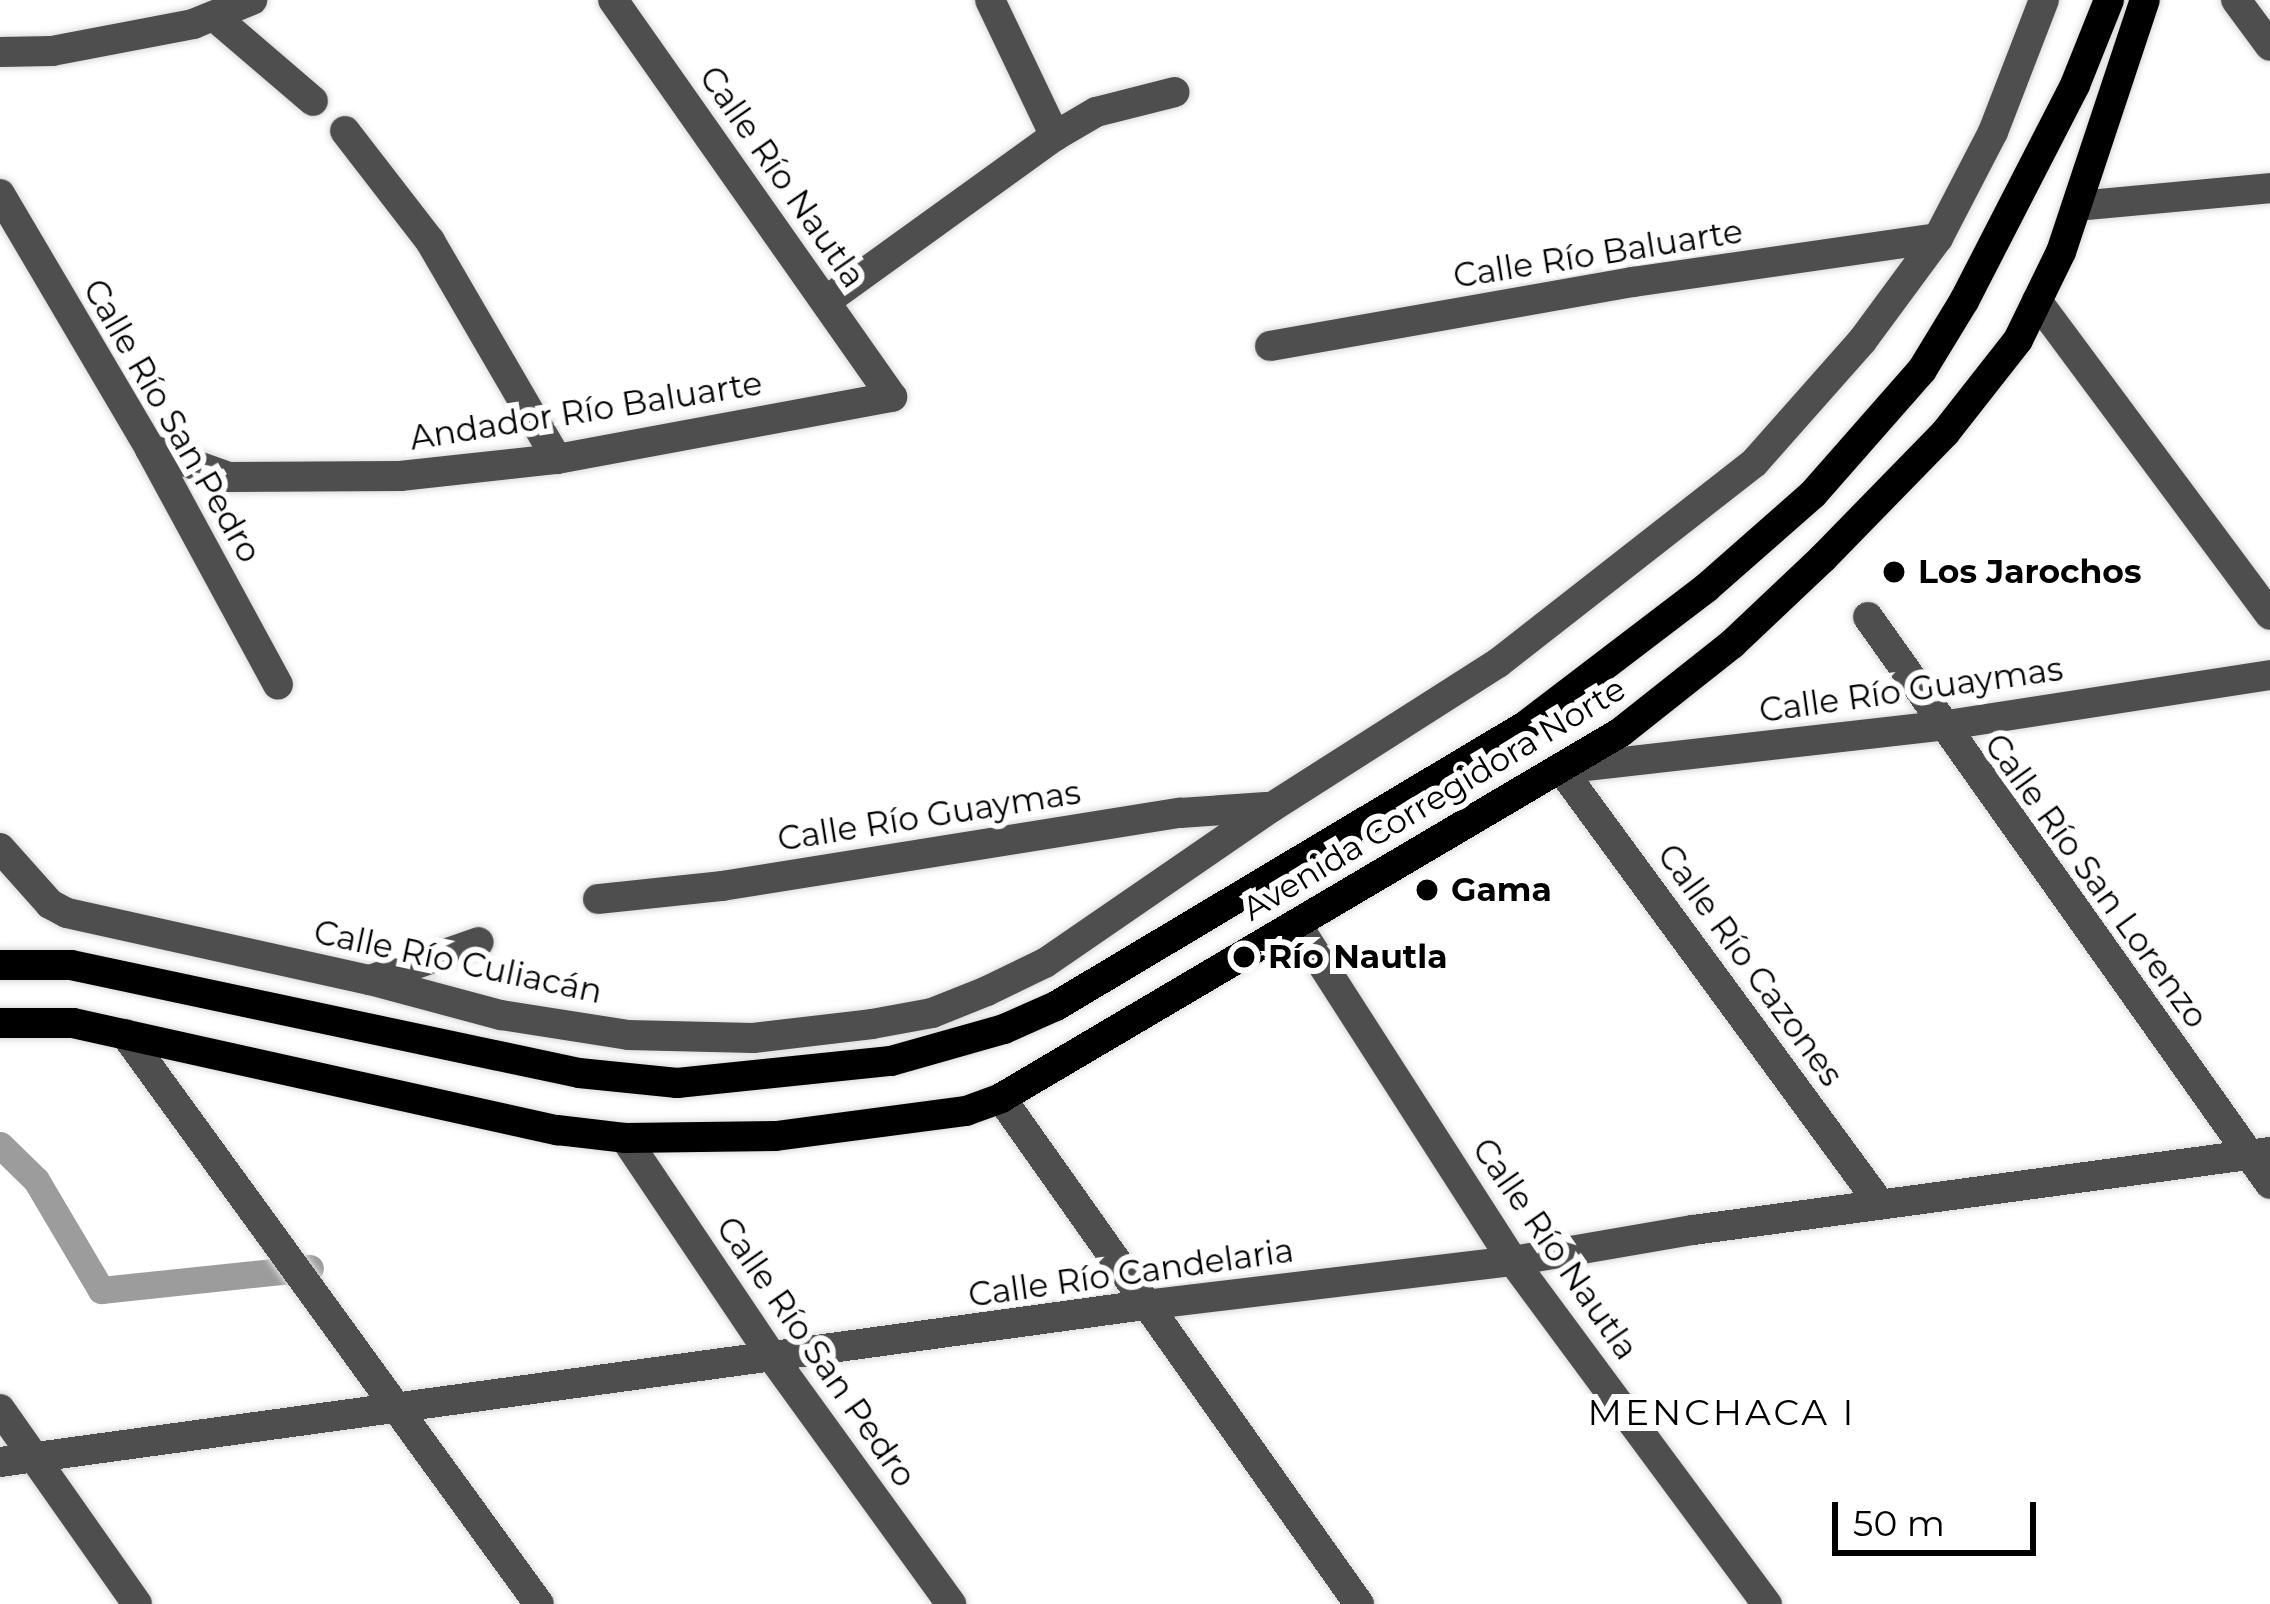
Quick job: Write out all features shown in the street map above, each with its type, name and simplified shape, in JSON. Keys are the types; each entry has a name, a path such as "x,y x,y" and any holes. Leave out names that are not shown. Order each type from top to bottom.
{"main road":[{"name":"Avenida Corregidora Norte","path":"0,964 71,965 579,1073 677,1083 891,1061 1004,1029 1056,1006 1525,726 1706,588 1813,494 1922,370 2074,86 2109,0"},
{"name":"Avenida Corregidora Norte","path":"0,1023 23,1019 124,1034 557,1130 626,1138 776,1136 966,1111 1000,1098 1621,733 1732,644 1861,520 1997,372 2037,301 2077,206 2145,0"}],"street":[{"path":"0,52 52,51 215,17 252,0"},
{"name":"Calle Río Nautla","path":"613,0 892,397"},
{"path":"990,0 1055,136"},
{"name":"Calle Río Culiacán","path":"0,848 50,904 67,913 370,980 501,1016 628,1035 754,1038 932,1013 1045,963 1272,807 1498,663 1754,463 1862,340 1938,238 1993,132 2044,0"},
{"path":"2236,0 2270,46"},
{"path":"215,17 314,101"},
{"path":"826,301 1055,136 1096,112 1175,92"},
{"path":"345,131 430,241 557,459"},
{"path":"2077,206 2270,188"},
{"name":"Calle Río San Pedro","path":"0,194 150,448 278,686"},
{"name":"Calle Río Baluarte","path":"1270,346 1633,283 1938,238"},
{"path":"2037,301 2270,615"},
{"name":"Andador Río Baluarte","path":"150,448 229,477 316,479 557,459 892,397"},
{"name":"Calle Río San Lorenzo","path":"1868,616 1941,726 2260,1153 2270,1184"},
{"name":"Calle Río Guaymas","path":"1561,770 1941,726 2270,674"},
{"name":"Calle Río Cazones","path":"1561,770 1880,1204"},
{"name":"Calle Río Guaymas","path":"598,899 722,886 1180,813 1272,807"},
{"name":"Calle Río Nautla","path":"1297,925 1514,1261 1768,1604"},
{"path":"370,980 479,942"},
{"path":"124,1034 539,1604"},
{"path":"615,1078 628,1035"},
{"path":"754,1038 777,1075"},
{"path":"1000,1098 1359,1604"},
{"name":"Calle Río San Pedro","path":"626,1138 773,1358 951,1604"},
{"name":"Calle Río Candelaria","path":"0,1462 1144,1305 1514,1261 1880,1204 2260,1153"},
{"path":"0,1409 137,1604"}],"waterway":[{"path":"0,1145 36,1180 101,1290 310,1268"}],"place":[{"name":"Los Jarochos","path":"1894,572"},
{"name":"Gama","path":"1427,890"},
{"name":"Río Nautla","path":"1244,957"}],"district":[{"name":"MENCHACA I","path":"1722,1413"}]}
